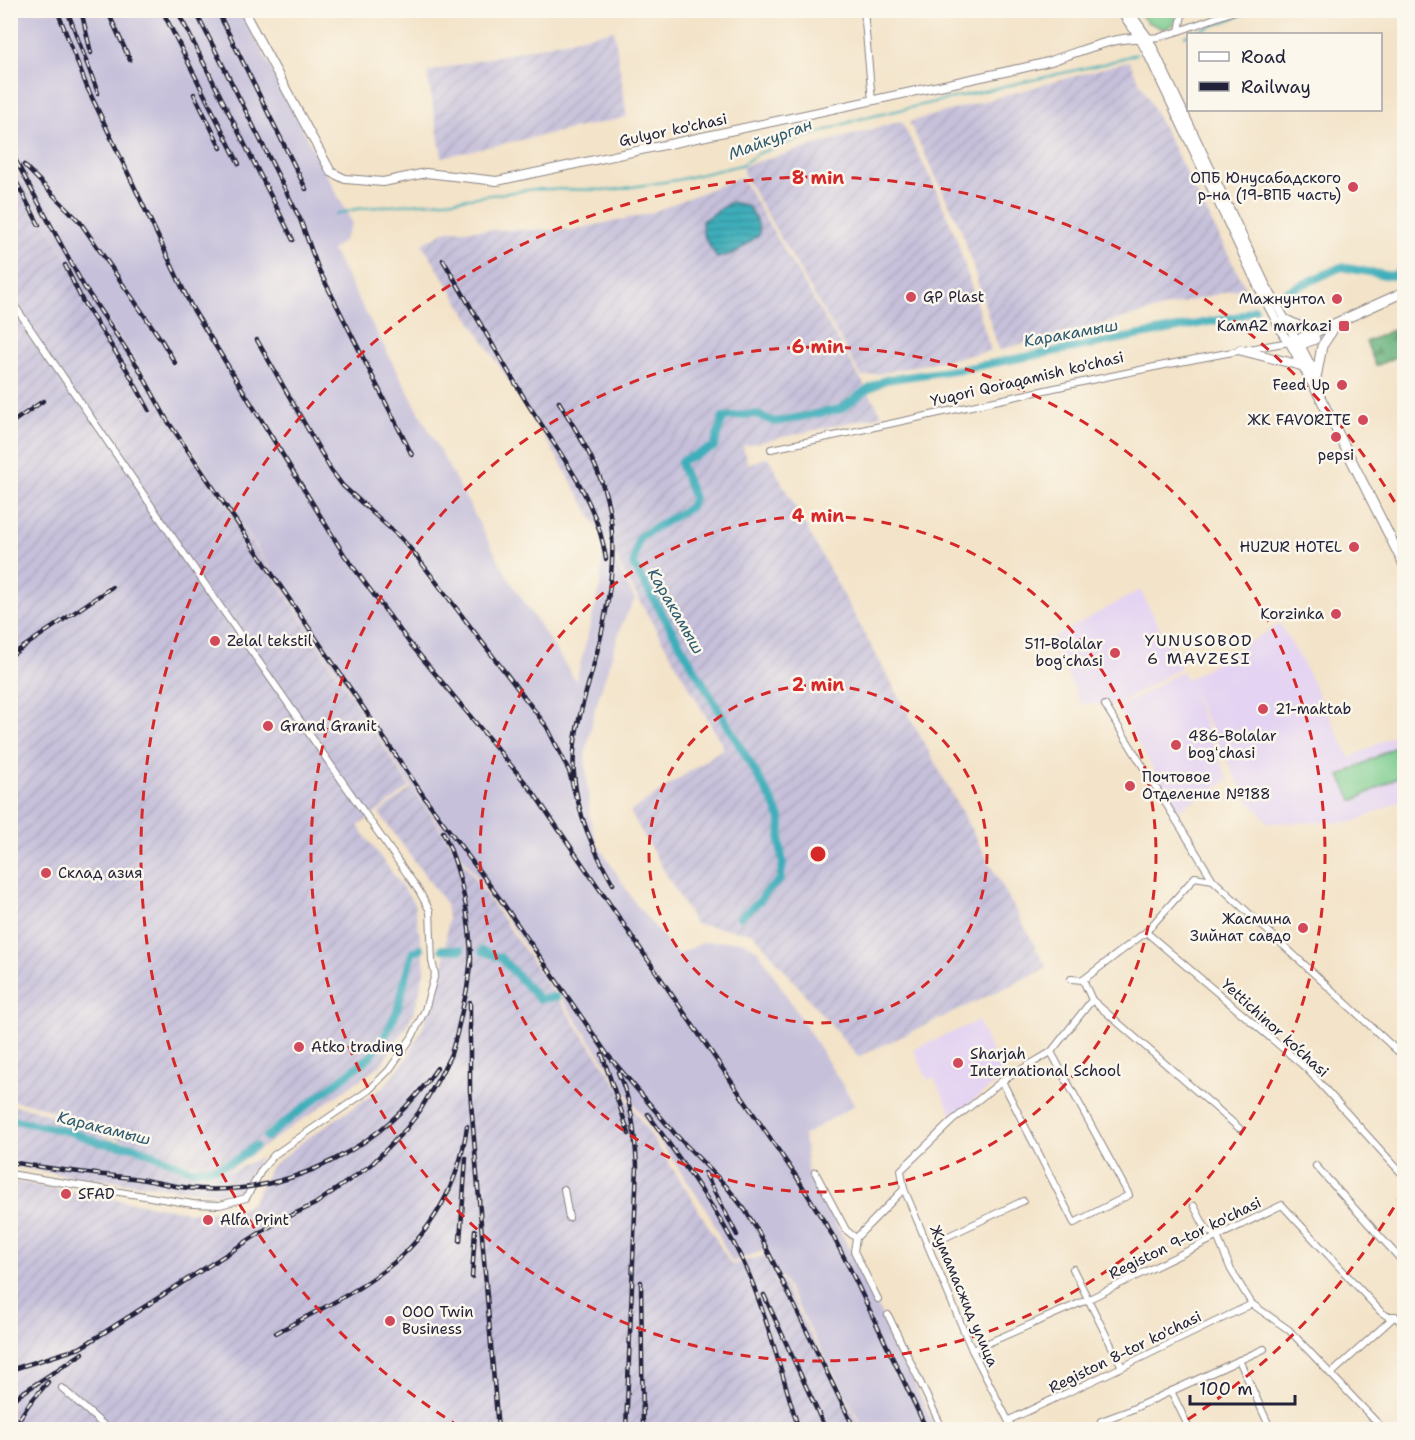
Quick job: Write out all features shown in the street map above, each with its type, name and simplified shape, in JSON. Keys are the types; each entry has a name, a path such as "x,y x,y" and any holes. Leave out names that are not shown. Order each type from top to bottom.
{"main road":[{"name":"Yuqori Qoraqamish ko'chasi","path":"1331,328 1404,292"},
{"name":"Yuqori Qoraqamish ko'chasi","path":"1295,342 1404,298"},
{"path":"1280,317 1303,328 1331,328 1322,346 1316,378"},
{"path":"1295,342 1303,366 1404,565"},
{"path":"1295,342 1316,378 1320,397"},
{"path":"1240,350 1303,366"}],"street":[{"name":"Gulyor ko'chasi","path":"243,10 331,172 345,179 383,182 426,173 497,181 1048,62 1114,39 1160,37 1238,10"},
{"path":"864,10 872,101"},
{"path":"1120,10 1143,38"},
{"path":"1128,10 1261,285 1295,342"},
{"path":"1179,30 1183,10"},
{"path":"10,299 215,599 419,891 430,911 432,961 435,974 425,1010 417,1028 389,1071 369,1090 274,1155 262,1169 246,1198 220,1205 193,1204 10,1174"},
{"name":"Yuqori Qoraqamish ko'chasi","path":"771,450 898,424 1089,380 1240,350 1295,342"},
{"path":"1105,705 1213,880 1404,1057"},
{"path":"1071,979 1083,980 1146,932 1195,877 1213,880"},
{"name":"Yettichinor ko‘chasi","path":"1146,932 1307,1069 1404,1176"},
{"path":"1083,980 1092,1000 1239,1128"},
{"path":"1051,1052 1129,1195 1074,1223 1002,1081 1051,1052 1092,1000"},
{"name":"Жумамасжид улица","path":"1002,1081 952,1121 901,1170 904,1190 972,1350 1013,1430"},
{"path":"1316,1166 1404,1263"},
{"path":"814,1173 846,1230 856,1238"},
{"path":"564,1190 569,1218"},
{"path":"878,1299 854,1251 856,1238 904,1190"},
{"path":"929,1245 1023,1202"},
{"name":"Registon 9-tor ko'chasi","path":"972,1350 1089,1299 1282,1205 1381,1312 1387,1316 1395,1316 1404,1326"},
{"path":"1194,1206 1206,1228 1217,1236 1232,1270 1252,1304 1289,1330 1384,1430"},
{"path":"1073,1269 1122,1368"},
{"name":"Registon 8-tor ko'chasi","path":"1008,1420 1122,1368 1252,1304"},
{"path":"888,1315 943,1430"},
{"path":"1331,1374 1395,1316"},
{"path":"1102,1426 1101,1421 1264,1349"},
{"path":"1239,1360 1271,1430"},
{"path":"62,1388 109,1430"},
{"path":"1171,1390 1190,1430"}],"shaded area":[{"path":"11,11 241,11 352,223 344,240 332,250 509,579 576,681 600,587 604,542 635,599 622,624 595,709 585,757 590,818 597,843 635,903 678,955 704,942 742,941 758,950 855,1105 804,1135 808,1173 854,1257 936,1429 864,1429 782,1277 773,1280 763,1251 732,1262 707,1210 493,899 412,787 48,227 11,155"},
{"path":"614,30 627,117 442,157 427,72"},
{"path":"1129,61 1245,287 999,350 961,229 909,122"},
{"path":"901,121 932,181 955,234 991,351 862,377 745,177 742,166"},
{"path":"10,156 48,228 410,787 358,826 414,903 425,966 418,1000 408,1024 381,1065 231,1169 189,1163 107,1135 98,1128 33,1104 11,1101"},
{"path":"741,177 882,415 743,446 748,464 768,457 1047,968 858,1057 753,933 695,924 630,812 724,748 559,460 422,244 448,230 573,230 648,214"},
{"name":"511-Bolalar bogʻchasi","path":"1140,590 1181,667 1119,704 1081,704 1050,639"},
{"name":"21-maktab","path":"1280,624 1302,661 1350,758 1404,730 1404,799 1354,822 1269,823 1245,796 1189,686 1228,780 1178,810 1118,709 1182,671 1186,680"},
{"path":"412,788 608,1071 690,1195 731,1265 764,1256 774,1282 781,1280 862,1429 11,1429 10,1181 188,1212 234,1211 251,1204 271,1167 305,1140 384,1087 407,1058 422,1029 443,972 448,918 446,904 379,813"},
{"name":"Sharjah International School","path":"978,1021 1003,1077 953,1116 934,1078 928,1080 914,1049"},
{"path":"10,1105 32,1109 192,1167 232,1171 261,1157 237,1193 221,1194 70,1176 11,1166"}],"green space":[{"path":"1137,11 1179,11 1173,25 1163,29 1147,22"},
{"path":"1404,325 1404,353 1376,366 1366,342"},
{"path":"1398,745 1404,757 1404,774 1353,801 1340,776"}],"water":[{"path":"731,202 748,206 758,224 760,234 735,253 717,258 703,234 702,221"}],"waterway":[{"name":"Майкурган","path":"1193,33 1256,10"},
{"name":"Майкурган","path":"335,215 356,209 455,200 534,189 612,190 677,180 741,165 759,153 856,120 1107,63 1136,54"},
{"name":"Каракамыш","path":"1282,294 1341,267 1391,276 1404,270"},
{"name":"Каракамыш","path":"740,917 760,901 764,894 780,880 783,864 780,844 781,820 774,804 633,564 639,537 689,508 694,498 681,461 714,447 723,417 755,414 775,422 841,409 865,391 885,380 968,368 1240,316 1255,309"},
{"name":"Каракамыш","path":"266,1137 371,1056 386,1034 397,1011 413,952 420,949"},
{"name":"Каракамыш","path":"442,949 461,950"},
{"name":"Каракамыш","path":"482,951 501,958 539,999 556,997"},
{"name":"Каракамыш","path":"10,1119 71,1132 101,1143 135,1147 192,1170 218,1167 238,1159 255,1146"}],"railway":[{"path":"57,10 87,87 191,306 345,556 408,641 533,792 796,1176 833,1236 927,1430"},
{"path":"67,10 98,93"},
{"path":"81,10 91,53"},
{"path":"107,10 130,60"},
{"path":"162,10 239,164"},
{"path":"177,10 293,240"},
{"path":"195,10 300,219 318,268 412,455"},
{"path":"217,10 306,189"},
{"path":"194,94 221,148"},
{"path":"10,150 83,285 138,367 167,420 425,798 500,899 607,1054 676,1135 726,1186 745,1210 758,1231 855,1430"},
{"path":"24,165 80,222 175,363"},
{"path":"10,170 39,225"},
{"path":"443,260 526,401 575,476 594,515 606,559"},
{"path":"65,265 82,300 127,370 149,410"},
{"path":"257,340 331,470 343,486 401,538 414,553 547,727 569,771 576,798"},
{"path":"10,424 43,401"},
{"path":"559,402 600,477 611,524 613,545 610,588 597,652 578,722 574,748 574,774 582,818 613,884"},
{"path":"10,656 112,587"},
{"path":"443,832 450,847 464,897 471,966"},
{"path":"10,1370 80,1348 277,1222 315,1204 371,1165 419,1112 451,1054 467,989 471,958"},
{"path":"470,1002 470,1090 498,1430"},
{"path":"602,1054 629,1134"},
{"path":"10,1162 200,1189 235,1188 269,1183 303,1173 334,1160 364,1142 391,1121 416,1096 437,1068"},
{"path":"618,1072 632,1118 637,1165 626,1430"},
{"path":"648,1114 703,1193 740,1255 764,1314 799,1430"},
{"path":"276,1333 373,1278 417,1240 430,1223 450,1187 458,1167 467,1126"},
{"path":"460,1241 466,1158"},
{"path":"705,1173 737,1235"},
{"path":"472,1277 475,1230"},
{"path":"641,1282 643,1430"},
{"path":"764,1295 826,1430"},
{"path":"10,1401 83,1353"},
{"path":"12,1430 29,1404 48,1382"}],"place":[{"name":"ОПБ Юнусабадского р-на (19-ВПБ часть)","path":"1353,187"},
{"name":"GP Plast","path":"911,297"},
{"name":"Мажнунтол","path":"1337,299"},
{"name":"KamAZ markazi","path":"1344,326"},
{"name":"Feed Up","path":"1342,385"},
{"name":"ЖК FAVORITE","path":"1363,420"},
{"name":"pepsi","path":"1336,437"},
{"name":"HUZUR HOTEL","path":"1354,547"},
{"name":"Korzinka","path":"1336,614"},
{"name":"Zelal tekstil","path":"215,641"},
{"name":"511-Bolalar bogʻchasi","path":"1115,653"},
{"name":"21-maktab","path":"1263,709"},
{"name":"Grand Granit","path":"268,726"},
{"name":"486-Bolalar bogʻchasi","path":"1176,745"},
{"name":"Почтовое Отделение №188","path":"1130,786"},
{"name":"Склад азия","path":"46,873"},
{"name":"Жасмина Зийнат савдо","path":"1303,928"},
{"name":"Atko trading","path":"299,1047"},
{"name":"Sharjah International School","path":"958,1063"},
{"name":"SFAD","path":"66,1194"},
{"name":"Alfa Print","path":"208,1220"},
{"name":"ООО Twin Business","path":"390,1321"}],"district":[{"name":"YUNUSOBOD 6 MAVZESI","path":"1199,649"}]}
